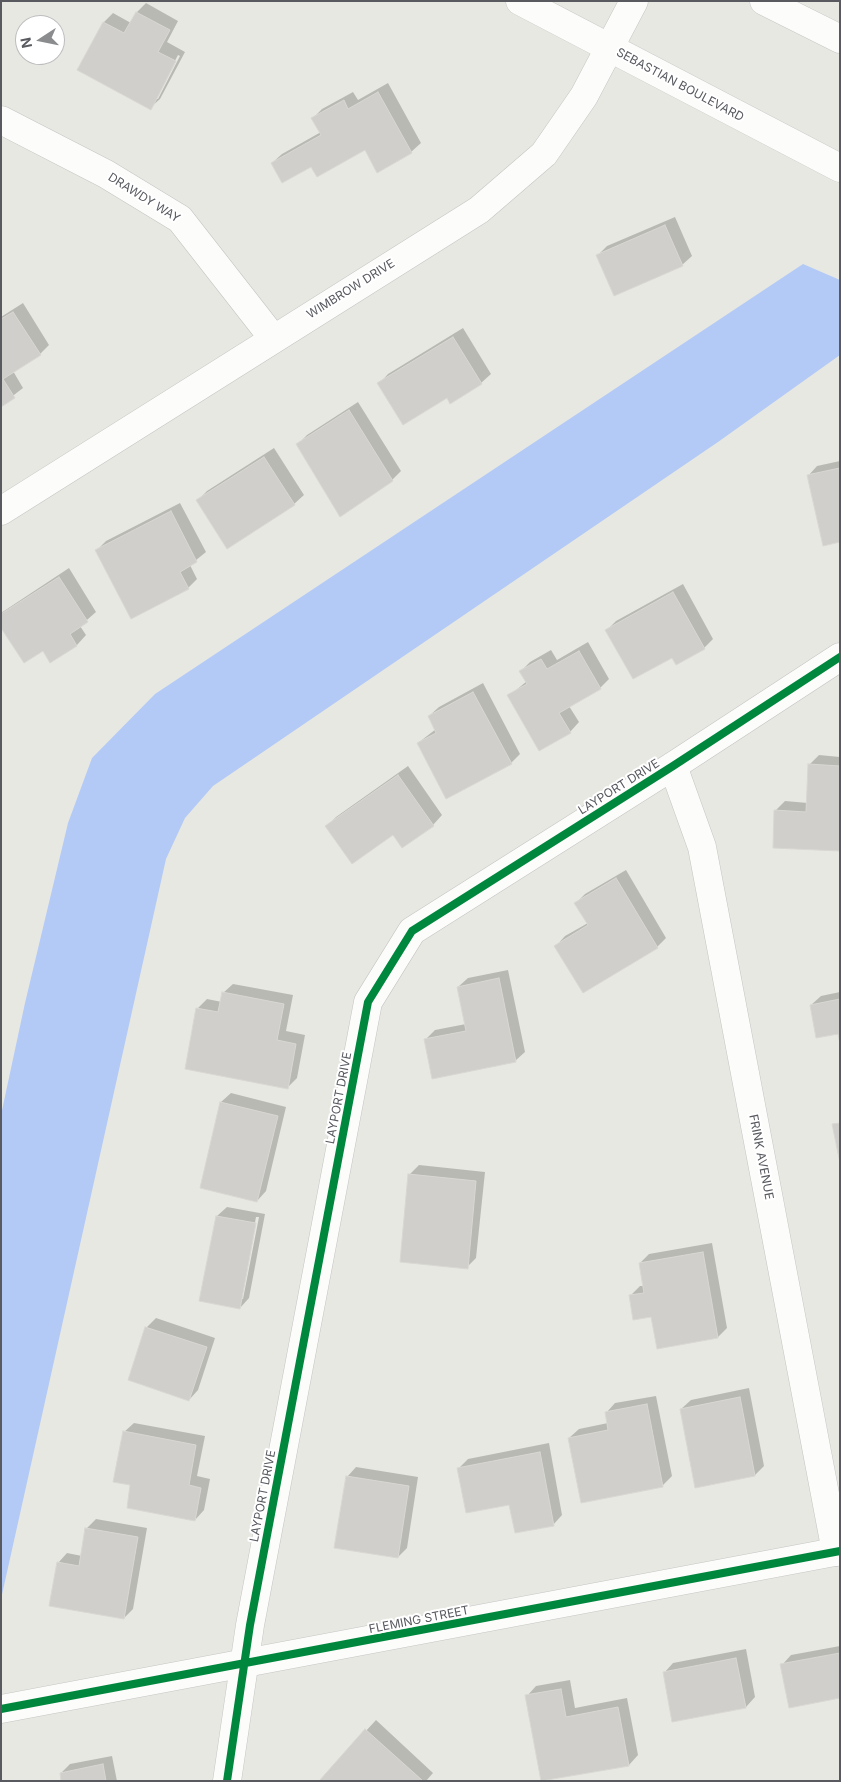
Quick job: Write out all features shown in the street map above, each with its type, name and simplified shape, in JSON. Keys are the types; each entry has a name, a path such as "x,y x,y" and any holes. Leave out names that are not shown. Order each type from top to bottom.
{"street":[{"name":"SEBASTIAN BOULEVARD","path":"520,1 840,168"},
{"name":"WIMBROW DRIVE","path":"1,511 479,210 544,154 584,96 634,1"},
{"path":"764,1 840,40"},
{"name":"DRAWDY WAY","path":"1,120 106,174 180,219 273,338"},
{"name":"LAYPORT DRIVE","path":"227,1781 244,1664 368,1002 412,931 673,766 840,657"},
{"name":"FRINK AVENUE","path":"673,766 702,847 838,1551"},
{"name":"FLEMING STREET","path":"1,1709 838,1551"}],"water":[{"path":"803,264 840,280 840,355 718,442 213,786 185,818 166,859 1,1599 1,1115 25,1003 68,823 92,758 155,694"}],"building":[{"path":"136,12 170,30 158,52 176,61 151,110 77,70 103,22 124,33"},
{"path":"378,92 412,153 377,173 365,150 317,177 311,167 282,183 271,163 321,135 311,118 344,100 348,109"},
{"path":"665,225 683,266 614,296 596,255"},
{"path":"13,312 41,355 3,379 15,398 1,407 1,319"},
{"path":"453,337 482,384 450,404 447,398 403,425 377,383"},
{"path":"349,410 393,481 340,517 296,444"},
{"path":"264,457 295,505 227,549 196,500"},
{"path":"840,468 840,542 823,546 807,475"},
{"path":"171,511 197,562 180,572 189,589 131,619 95,550"},
{"path":"59,577 88,622 70,634 77,646 50,663 43,651 24,663 1,628 1,614"},
{"path":"673,592 705,649 676,665 672,658 633,679 605,630"},
{"path":"579,651 601,689 559,713 571,733 539,751 507,695 527,684 519,671 541,659 547,669"},
{"path":"473,692 512,764 446,799 417,743 436,733 428,716"},
{"path":"808,764 840,766 840,851 773,848 774,810 806,812"},
{"path":"398,775 434,826 402,848 393,835 352,864 325,826"},
{"path":"616,878 658,948 583,993 554,946 588,925 574,903"},
{"path":"499,978 516,1062 432,1079 424,1039 466,1031 457,987"},
{"path":"222,992 284,1004 277,1040 296,1044 288,1089 185,1069 196,1008 218,1012"},
{"path":"840,999 840,1044 838,1034 816,1038 810,1005"},
{"path":"220,1102 278,1116 257,1202 200,1188"},
{"path":"840,1123 840,1163 832,1124"},
{"path":"408,1174 476,1181 468,1269 400,1262"},
{"path":"216,1216 256,1223 240,1309 199,1301"},
{"path":"703,1252 718,1338 657,1349 651,1317 633,1320 629,1295 644,1293 639,1263"},
{"path":"145,1327 207,1347 189,1401 128,1380"},
{"path":"740,1397 755,1476 695,1488 680,1409"},
{"path":"647,1404 663,1487 581,1503 568,1438 608,1430 605,1412"},
{"path":"123,1431 196,1445 189,1485 201,1488 195,1521 127,1508 130,1485 113,1482"},
{"path":"540,1452 554,1526 515,1533 509,1505 466,1513 457,1468"},
{"path":"346,1476 409,1486 398,1558 334,1548"},
{"path":"85,1528 138,1537 124,1619 49,1606 57,1562 79,1566"},
{"path":"840,1653 840,1698 789,1708 780,1664"},
{"path":"736,1658 746,1708 672,1722 663,1672"},
{"path":"561,1689 566,1717 618,1707 629,1766 541,1781 525,1695"},
{"path":"365,1729 423,1781 319,1781"},
{"path":"103,1764 106,1781 61,1781 60,1773"}],"cycle path":[{"path":"227,1781 250,1625 368,1002 412,931 673,766 840,657"},
{"path":"1,1709 840,1551"}]}
